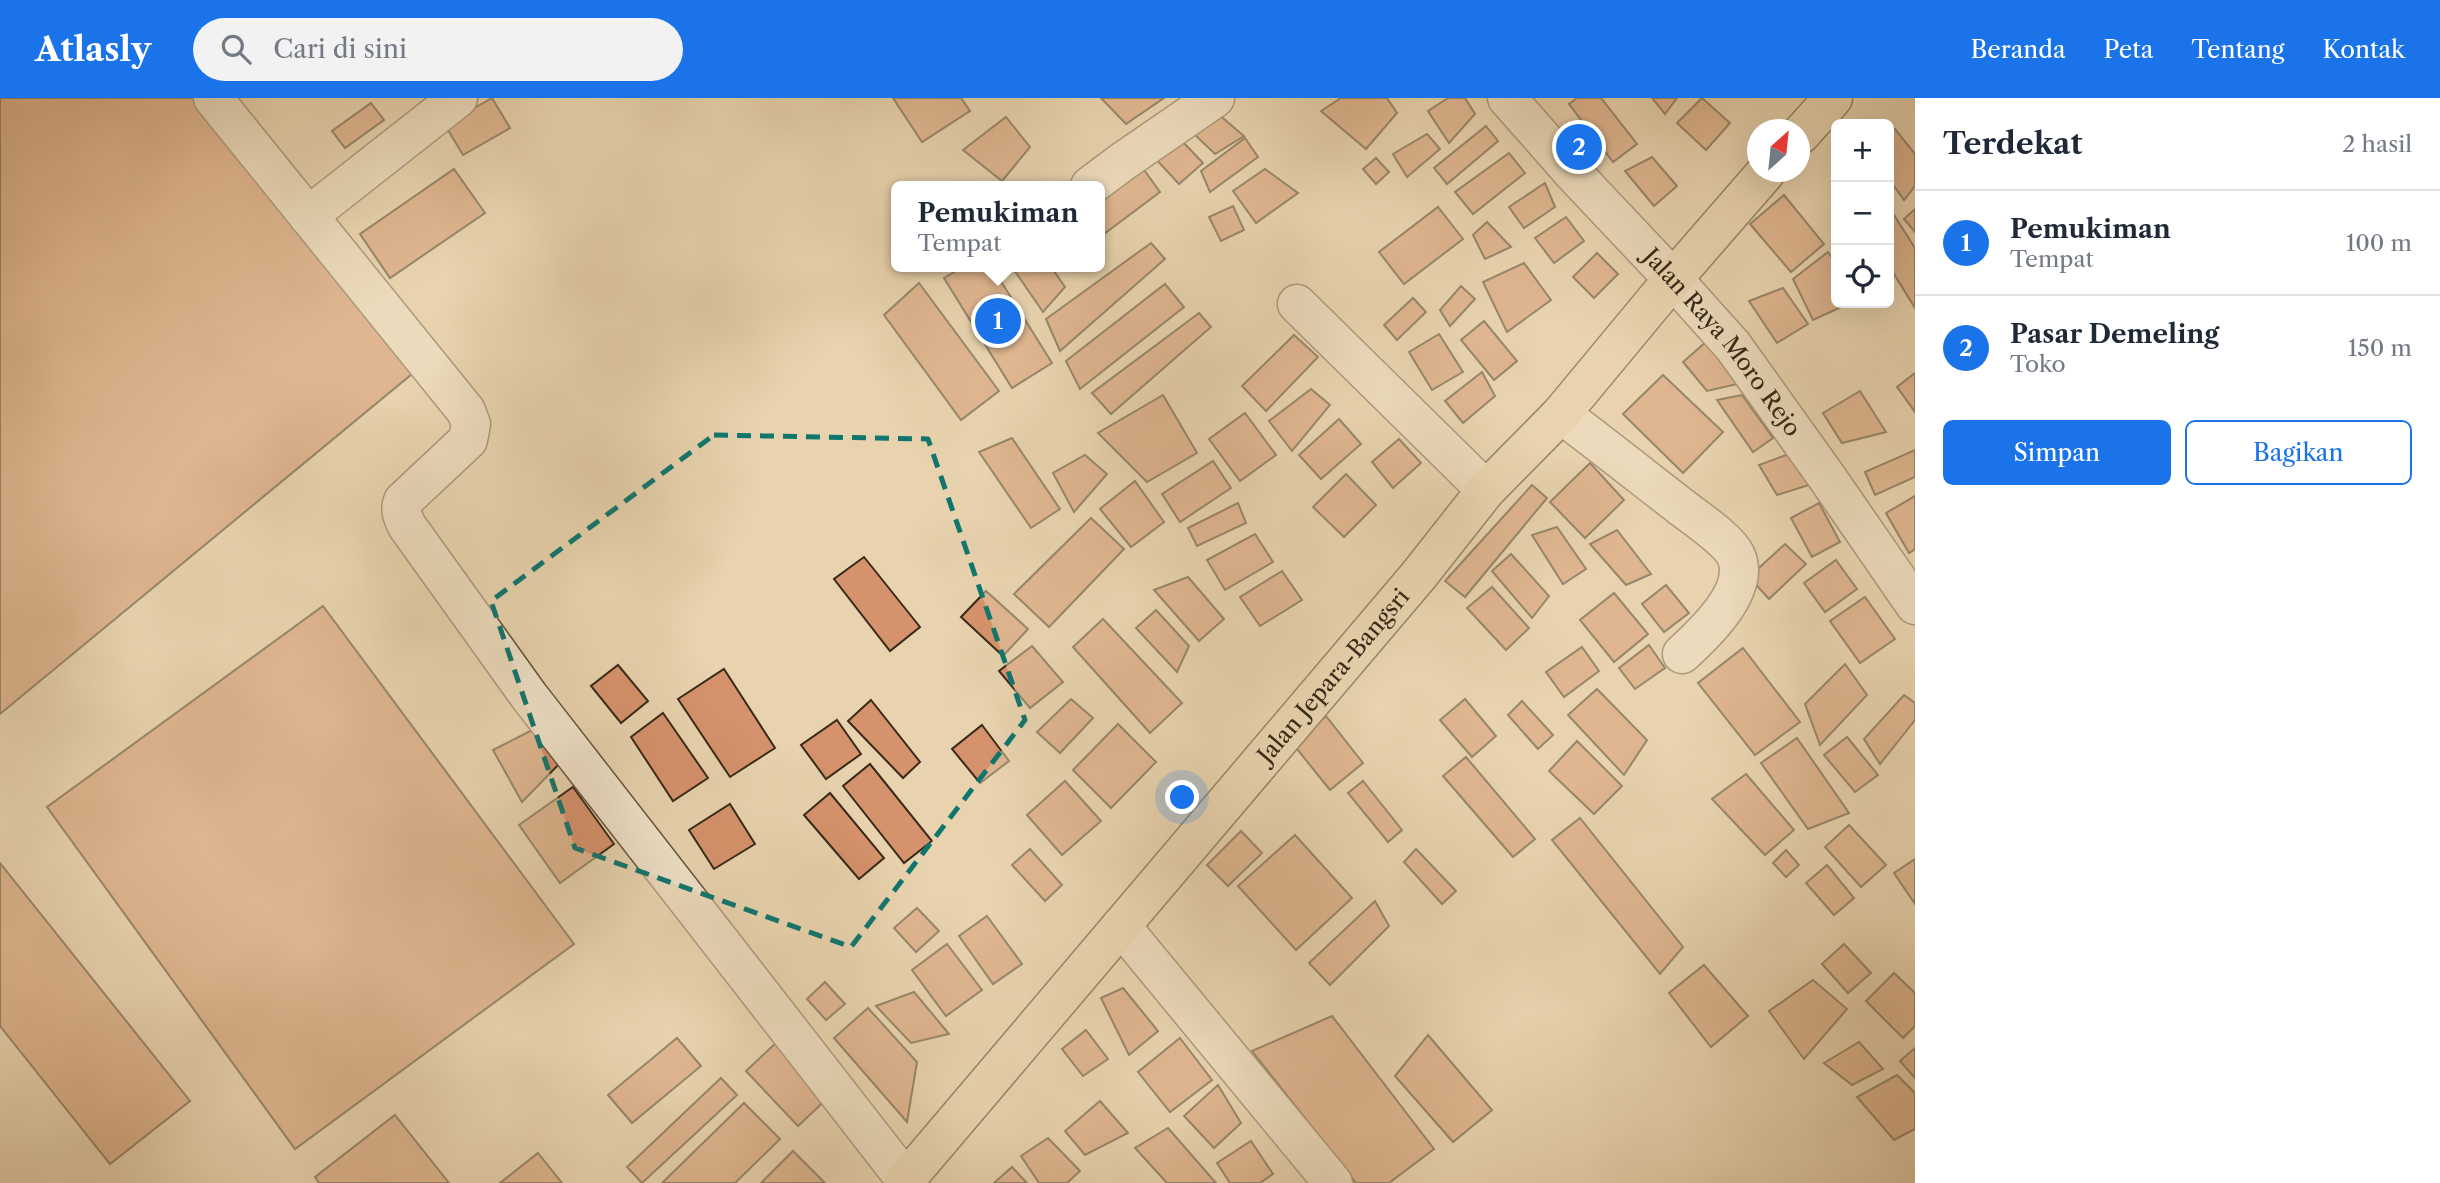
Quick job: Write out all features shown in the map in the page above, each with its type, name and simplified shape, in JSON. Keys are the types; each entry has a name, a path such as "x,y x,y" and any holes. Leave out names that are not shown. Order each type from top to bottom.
{"main road":[{"path":"1810,124 1833,98"},
{"name":"Jalan Jepara-Bangsri","path":"906,1182 1419,575 1486,490 1561,414 1757,182"}],"street":[{"path":"213,98 466,411 471,424 468,440 403,501 400,507 407,526 529,696 906,1182"},
{"path":"308,216 458,98"},
{"path":"1097,181 1215,98"},
{"name":"Jalan Raya Moro Rejo","path":"1507,98 1733,346 1915,605"},
{"path":"1297,304 1486,490"},
{"path":"1561,414 1709,528 1736,556 1737,571 1730,599 1709,630 1682,654"},
{"path":"1121,926 1333,1183"}],"highlighted area":[{"path":"714,435 928,439 1025,720 851,947 575,848 491,601"}],"building":[{"path":"0,98 193,98 418,369 0,714"},
{"path":"492,98 510,128 463,155 445,125"},
{"path":"893,98 961,98 970,111 922,142"},
{"path":"1101,98 1164,98 1126,124"},
{"path":"1341,98 1387,98 1397,113 1366,149 1321,111"},
{"path":"1448,98 1465,98 1475,114 1449,143 1428,111"},
{"path":"1577,98 1601,98 1637,144 1613,162 1569,104"},
{"path":"1652,98 1677,98 1665,114"},
{"path":"1702,98 1730,123 1706,150 1677,123"},
{"path":"371,103 384,120 345,148 332,131"},
{"path":"1217,113 1244,136 1215,154 1191,131"},
{"path":"1006,117 1030,147 1002,181 963,150"},
{"path":"1486,126 1498,141 1447,184 1434,168"},
{"path":"1894,130 1915,154 1915,186 1904,200 1894,186"},
{"path":"1427,134 1440,149 1407,177 1393,154"},
{"path":"1245,138 1258,157 1210,192 1201,171"},
{"path":"1182,141 1203,163 1179,184 1154,157"},
{"path":"1509,153 1525,173 1473,214 1455,192"},
{"path":"1652,157 1677,186 1654,206 1625,171"},
{"path":"1376,158 1389,172 1376,184 1363,169"},
{"path":"1139,163 1160,192 1105,233 1105,189"},
{"path":"454,169 485,213 390,278 360,234"},
{"path":"1265,169 1298,193 1256,223 1233,191"},
{"path":"1545,183 1555,207 1524,228 1509,207"},
{"path":"1784,195 1824,244 1791,272 1750,224"},
{"path":"1233,206 1244,230 1221,241 1209,217"},
{"path":"1438,207 1463,239 1404,284 1379,252"},
{"path":"1915,209 1915,232 1904,219"},
{"path":"1894,215 1915,248 1915,308 1894,274"},
{"path":"1566,217 1584,241 1554,263 1535,238"},
{"path":"1487,222 1511,247 1485,259 1473,235"},
{"path":"1151,243 1165,259 1060,351 1046,319"},
{"path":"1828,252 1831,256 1831,308 1839,308 1813,320 1793,279"},
{"path":"1597,253 1618,274 1594,298 1573,277"},
{"path":"1524,263 1551,300 1507,332 1483,282"},
{"path":"954,272 995,272 1052,363 1012,388 944,278"},
{"path":"1015,272 1054,272 1065,287 1043,312"},
{"path":"919,283 999,391 961,420 884,315"},
{"path":"1165,284 1184,307 1080,389 1066,361"},
{"path":"1461,286 1475,299 1450,326 1440,310"},
{"path":"1783,288 1808,324 1777,343 1749,301"},
{"path":"1413,298 1426,312 1397,340 1384,325"},
{"path":"1199,313 1211,327 1111,414 1092,393"},
{"path":"1484,321 1517,361 1494,380 1461,340"},
{"path":"1439,334 1463,372 1432,390 1409,352"},
{"path":"1294,335 1318,357 1266,411 1242,386"},
{"path":"1707,341 1742,383 1707,391 1683,362"},
{"path":"1482,372 1495,396 1463,423 1445,401"},
{"path":"1915,373 1915,412 1897,387"},
{"path":"1663,375 1723,432 1683,473 1623,414"},
{"path":"1311,389 1330,405 1292,451 1269,421"},
{"path":"1860,391 1886,432 1842,443 1823,413"},
{"path":"1163,395 1197,453 1147,482 1098,433"},
{"path":"1742,395 1773,438 1753,452 1717,400"},
{"path":"1245,413 1276,455 1240,481 1209,439"},
{"path":"1339,419 1361,444 1321,479 1299,455"},
{"path":"1012,438 1060,509 1031,528 979,452"},
{"path":"1399,439 1421,463 1393,488 1372,462"},
{"path":"1915,450 1915,477 1875,495 1865,472"},
{"path":"1789,454 1809,485 1777,495 1759,465"},
{"path":"1085,455 1107,474 1074,512 1053,473"},
{"path":"1213,461 1231,488 1180,522 1162,494"},
{"path":"1590,463 1624,500 1585,538 1550,502"},
{"path":"1346,474 1376,505 1344,537 1313,507"},
{"path":"1135,481 1164,522 1131,547 1100,509"},
{"path":"1532,485 1547,498 1465,597 1445,581"},
{"path":"1915,496 1915,549 1909,553 1886,513"},
{"path":"1238,503 1246,523 1197,546 1188,528"},
{"path":"1819,503 1840,542 1812,557 1791,518"},
{"path":"1091,518 1124,549 1049,627 1014,594"},
{"path":"1557,527 1586,569 1563,584 1532,535"},
{"path":"1617,530 1651,574 1626,585 1590,544"},
{"path":"1255,534 1273,562 1225,590 1207,560"},
{"path":"1785,544 1806,564 1769,599 1749,577"},
{"path":"1511,554 1549,596 1532,618 1492,571"},
{"path":"864,557 920,627 890,651 834,579"},
{"path":"1836,560 1857,589 1825,612 1804,583"},
{"path":"1282,571 1302,600 1260,626 1240,597"},
{"path":"1188,577 1224,619 1199,641 1154,590"},
{"path":"1666,585 1689,613 1664,632 1642,604"},
{"path":"1492,587 1529,628 1506,650 1467,608"},
{"path":"986,591 1028,629 1003,656 961,617"},
{"path":"1614,593 1648,634 1614,662 1580,620"},
{"path":"1865,597 1895,639 1860,663 1830,621"},
{"path":"323,606 574,944 295,1149 47,807"},
{"path":"1156,610 1189,646 1177,672 1136,628"},
{"path":"1103,619 1182,703 1150,733 1073,647"},
{"path":"1649,645 1665,668 1635,689 1619,668"},
{"path":"1032,646 1063,682 1030,708 999,671"},
{"path":"1582,647 1599,671 1564,697 1546,672"},
{"path":"1743,648 1800,722 1755,755 1698,683"},
{"path":"1845,664 1867,695 1820,745 1805,704"},
{"path":"618,665 648,701 621,723 591,686"},
{"path":"724,669 775,748 730,777 678,699"},
{"path":"1597,689 1647,740 1624,775 1568,715"},
{"path":"1904,695 1915,703 1915,720 1880,764 1864,739"},
{"path":"1071,699 1093,718 1060,753 1037,732"},
{"path":"1465,699 1496,736 1472,757 1440,720"},
{"path":"871,700 920,762 903,778 848,721"},
{"path":"1522,701 1553,735 1538,749 1508,715"},
{"path":"663,713 708,778 673,801 631,737"},
{"path":"1326,716 1363,763 1330,790 1293,744"},
{"path":"837,720 861,754 826,779 801,745"},
{"path":"1118,724 1156,762 1111,808 1073,770"},
{"path":"542,725 562,761 522,802 493,750"},
{"path":"982,725 1009,761 980,783 952,749"},
{"path":"1847,737 1878,775 1855,792 1824,755"},
{"path":"1797,738 1849,813 1808,829 1761,763"},
{"path":"1577,741 1622,786 1594,814 1549,771"},
{"path":"1466,757 1535,839 1513,857 1443,776"},
{"path":"870,764 932,841 904,863 843,786"},
{"path":"1746,774 1794,830 1765,855 1712,799"},
{"path":"1065,781 1101,821 1062,855 1027,815"},
{"path":"1363,781 1402,830 1388,842 1348,793"},
{"path":"573,787 614,844 560,883 519,825"},
{"path":"830,793 884,858 859,879 804,815"},
{"path":"730,804 755,844 714,869 689,830"},
{"path":"1580,818 1683,947 1660,974 1552,840"},
{"path":"1849,825 1886,865 1861,887 1825,847"},
{"path":"1241,831 1262,853 1228,886 1207,865"},
{"path":"1295,835 1352,898 1296,950 1238,886"},
{"path":"1030,849 1062,885 1045,901 1012,865"},
{"path":"1416,849 1456,891 1442,904 1404,862"},
{"path":"1786,850 1799,865 1786,877 1773,863"},
{"path":"1915,859 1915,904 1894,873"},
{"path":"0,863 190,1101 110,1164 0,1026"},
{"path":"1827,865 1854,898 1834,915 1806,883"},
{"path":"1375,901 1389,926 1330,985 1309,963"},
{"path":"917,908 939,931 916,952 894,928"},
{"path":"987,916 1022,964 993,984 959,936"},
{"path":"947,944 982,990 946,1016 912,970"},
{"path":"1844,944 1871,973 1848,993 1822,964"},
{"path":"1704,965 1748,1016 1711,1047 1669,993"},
{"path":"1894,973 1915,993 1915,1026 1903,1038 1866,1001"},
{"path":"1813,980 1847,1009 1804,1059 1769,1011"},
{"path":"825,982 845,1004 826,1020 807,999"},
{"path":"1123,988 1158,1031 1129,1055 1101,998"},
{"path":"914,992 949,1034 911,1043 876,1006"},
{"path":"868,1008 917,1062 907,1122 834,1038"},
{"path":"1332,1016 1434,1149 1389,1183 1356,1183 1252,1051"},
{"path":"1086,1030 1108,1059 1083,1076 1062,1049"},
{"path":"1428,1035 1492,1110 1453,1142 1395,1076"},
{"path":"677,1038 701,1066 632,1123 608,1095"},
{"path":"1180,1038 1212,1080 1170,1112 1138,1072"},
{"path":"778,1041 830,1096 798,1126 746,1071"},
{"path":"1859,1042 1883,1069 1852,1085 1824,1063"},
{"path":"1915,1048 1915,1078 1900,1061"},
{"path":"1897,1075 1915,1093 1915,1129 1894,1140 1857,1097"},
{"path":"721,1078 737,1095 642,1183 627,1167"},
{"path":"1218,1085 1241,1123 1214,1148 1184,1116"},
{"path":"1100,1101 1128,1133 1085,1155 1065,1131"},
{"path":"744,1103 780,1139 735,1183 662,1183"},
{"path":"395,1115 449,1183 319,1183 315,1177"},
{"path":"1168,1128 1216,1183 1167,1183 1135,1148"},
{"path":"1048,1138 1080,1171 1067,1183 1039,1183 1021,1156"},
{"path":"1251,1141 1273,1174 1260,1183 1230,1183 1217,1163"},
{"path":"793,1151 825,1183 761,1183"},
{"path":"538,1153 562,1183 500,1183"},
{"path":"1012,1167 1027,1183 994,1183"}],"place":[{"name":"Pasar Demeling","path":"1579,147"},
{"name":"Pemukiman","path":"998,321"}]}
